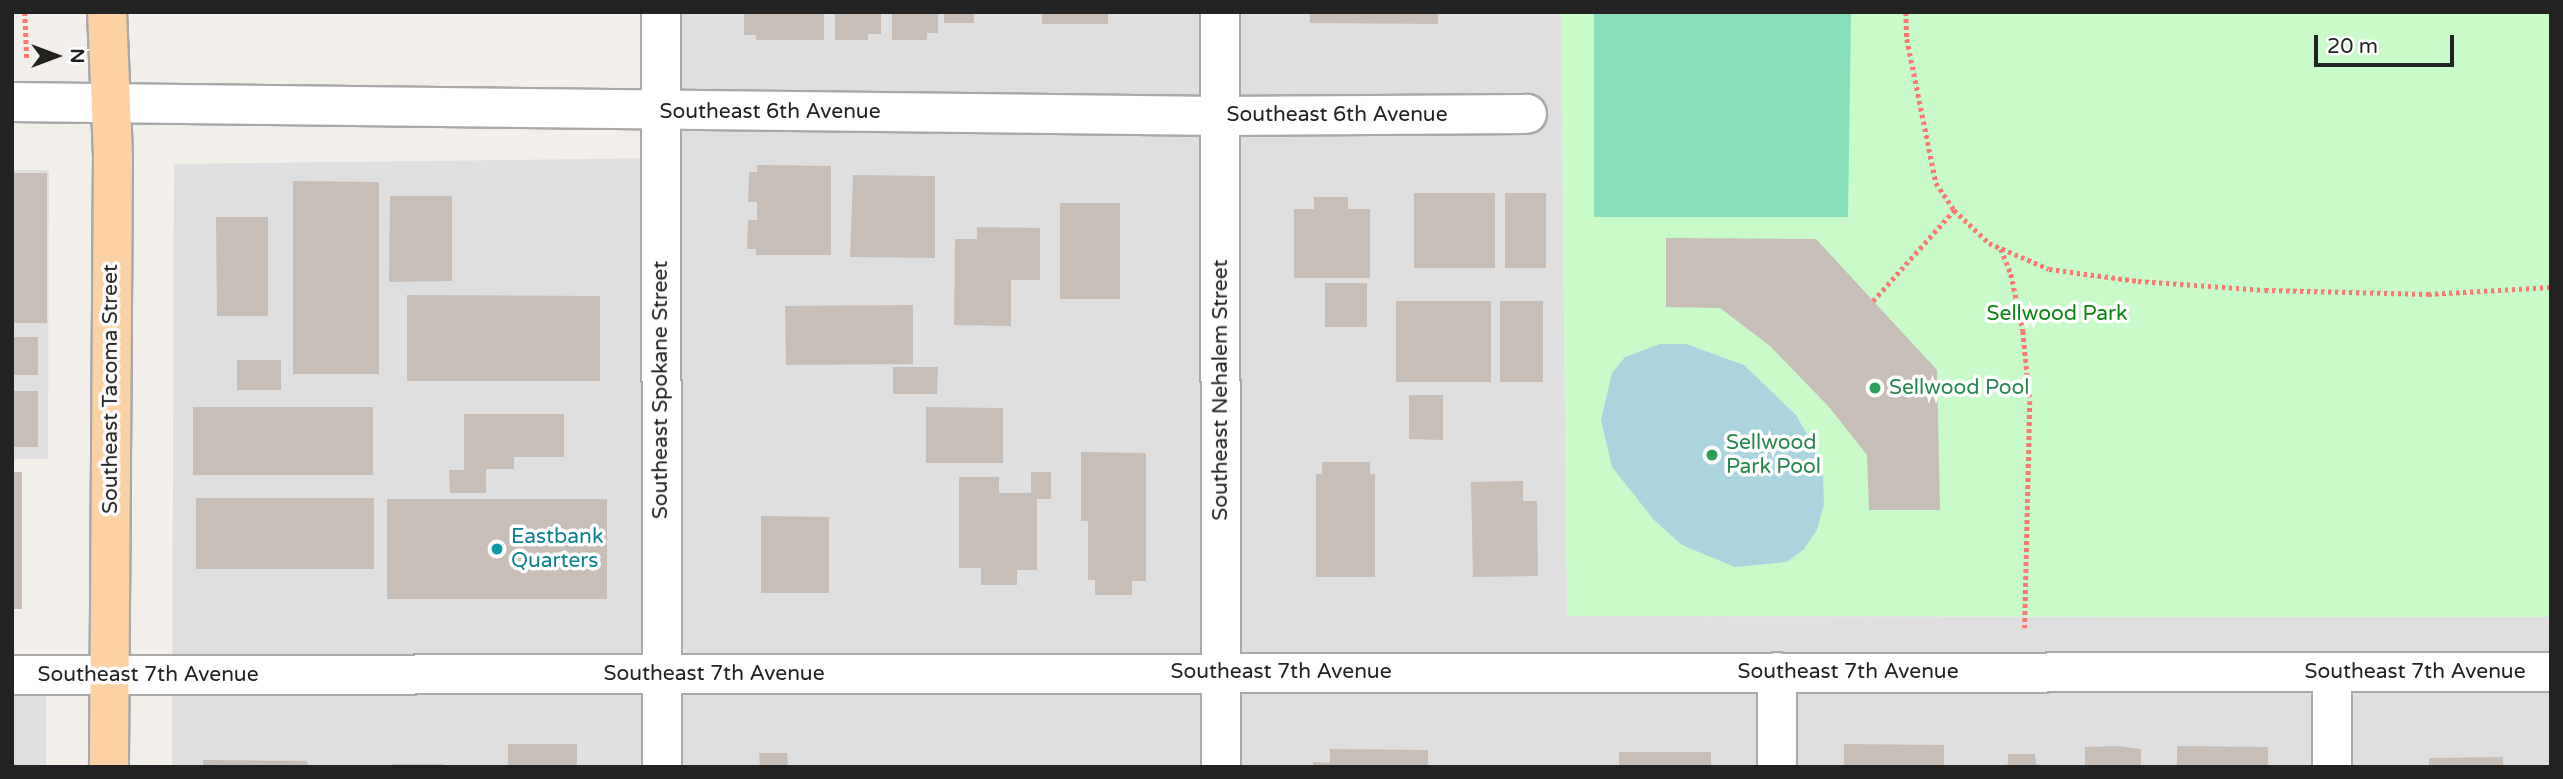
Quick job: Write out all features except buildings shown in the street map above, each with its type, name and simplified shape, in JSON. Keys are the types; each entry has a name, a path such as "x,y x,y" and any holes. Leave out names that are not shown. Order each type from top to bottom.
{"main road":[{"name":"Southeast Tacoma Street","path":"107,12 111,102 109,767"}],"street":[{"name":"Southeast Spokane Street","path":"661,12 662,767"},
{"name":"Southeast Nehalem Street","path":"1220,12 1221,767"},
{"name":"Southeast 6th Avenue","path":"12,102 1220,116 1527,114"},
{"path":"1777,672 1777,767"},
{"path":"2332,672 2332,767"},
{"name":"Southeast 7th Avenue","path":"12,675 2551,672"}],"path":[{"path":"25,12 26,48"},
{"path":"1906,12 1926,149 1936,183 1954,210 1989,243 2049,269 2189,285 2428,294 2551,287"},
{"path":"1873,301 1954,210"},
{"path":"2001,248 2011,274 2023,331 2030,401 2025,672"}],"shaded area":[{"path":"667,12 1561,12 1567,616 2551,617 2551,767 172,767 174,164 666,158"},
{"path":"12,170 49,170 48,459 12,459"},
{"path":"12,695 46,695 46,767 12,767"}],"green space":[{"name":"Sellwood Park","path":"1561,12 2551,12 2551,617 1567,616"},
{"path":"1594,12 1851,12 1848,217 1594,217"}],"water":[{"name":"Sellwood Park Pool","path":"1660,344 1686,344 1744,365 1796,415 1812,443 1823,477 1824,504 1817,530 1804,549 1787,562 1735,567 1682,545 1654,520 1612,467 1601,420 1612,373 1625,357"}],"place":[{"name":"Sellwood Pool","path":"1875,388"},
{"name":"Sellwood Park Pool","path":"1712,455"},
{"name":"Eastbank Quarters","path":"497,549"}]}
